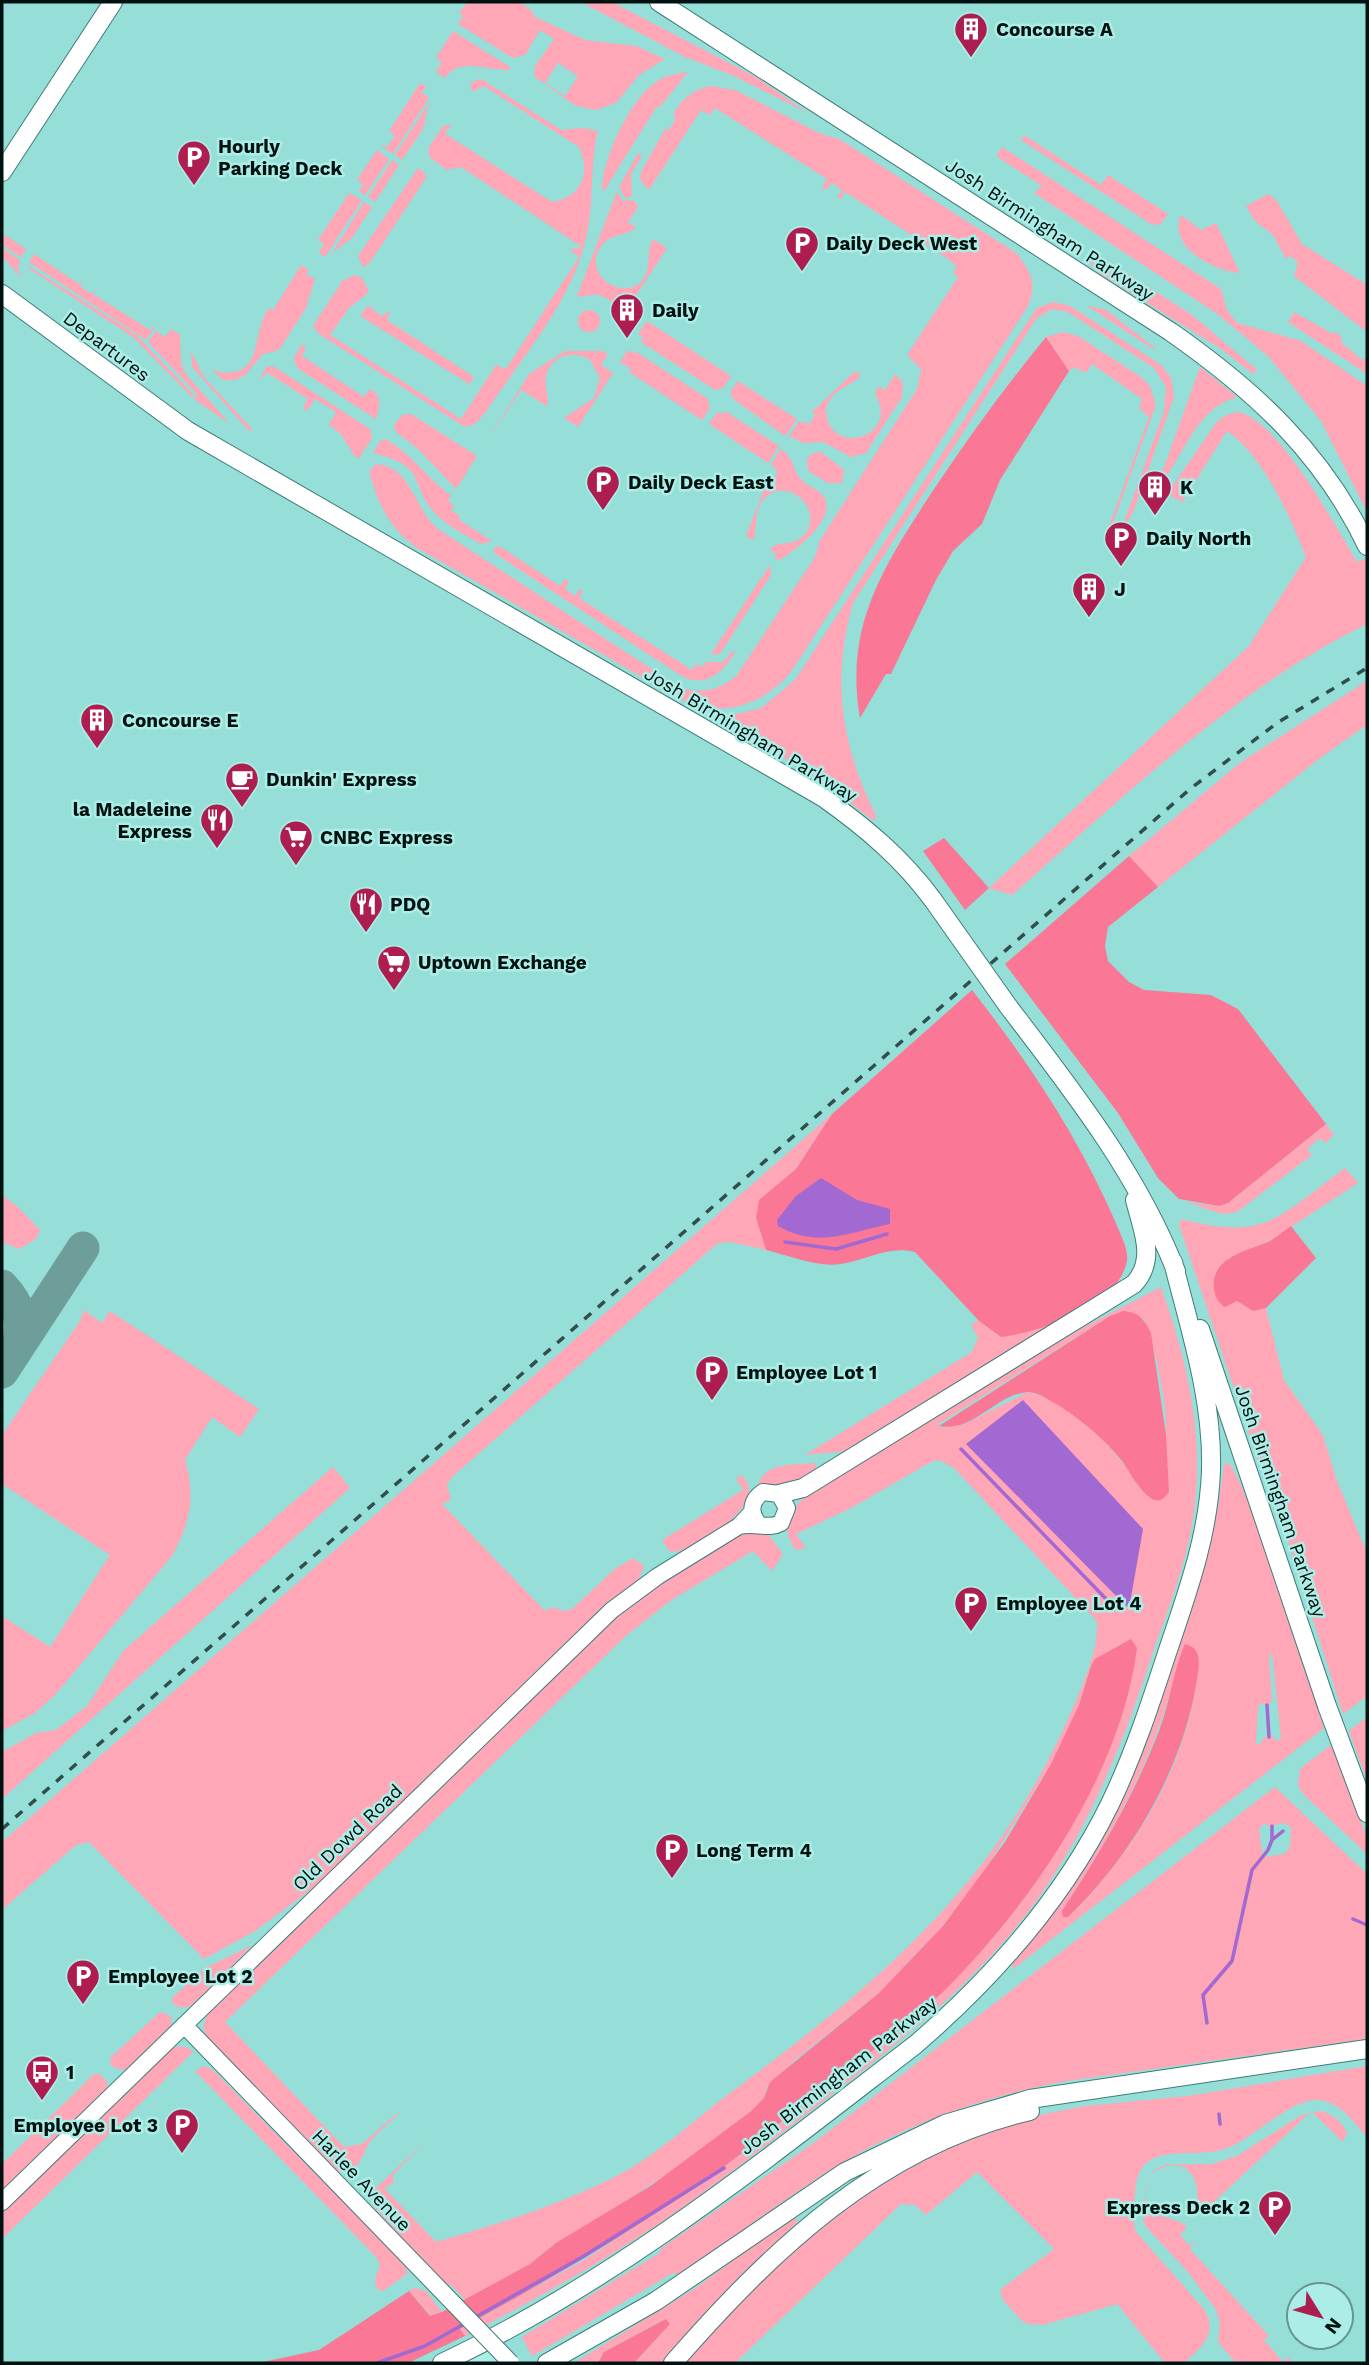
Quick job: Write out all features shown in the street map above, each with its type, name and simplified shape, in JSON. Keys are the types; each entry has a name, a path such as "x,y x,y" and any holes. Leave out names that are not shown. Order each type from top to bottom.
{"main road":[{"path":"2,172 113,2"},
{"name":"Josh Birmingham Parkway","path":"659,2 1171,332 1241,384 1274,413 1303,446 1354,517 1367,547"},
{"name":"Departures","path":"7,297 188,431"},
{"name":"Josh Birmingham Parkway","path":"188,431 824,798 881,840 906,866 1107,1138 1173,1262 1240,1444 1327,1706 1367,1813"},
{"path":"779,1494 803,1488 853,1459 1134,1284 1144,1271 1148,1257 1128,1173"},
{"name":"Josh Birmingham Parkway","path":"442,2363 549,2307 638,2253 906,2052 979,1986 1010,1953 1065,1882 1105,1814 1129,1763 1192,1577 1207,1513 1211,1469 1204,1383 1173,1262"},
{"path":"547,2363 656,2301 808,2195 884,2151 986,2110 1030,2099 1140,2081 1367,2049"},
{"path":"673,2363 783,2246 825,2211 869,2181 917,2154 963,2133 1017,2114 1140,2081"}],"street":[{"path":"755,1518 758,1496 768,1491 779,1494"},
{"name":"Old Dowd Road","path":"2,2202 612,1610 658,1576 739,1526 755,1518 776,1526 785,1519 786,1503 779,1494"},
{"name":"Harlee Avenue","path":"184,2025 511,2363"}],"shaded area":[{"path":"2,2 1367,2 1367,2363 511,2363 489,2341 442,2363 2,2363"},
{"path":"468,2 520,2 534,13 533,16 585,40 636,46 665,59 639,75 616,103 596,110 576,106 534,76 535,66 554,39 540,30 525,55 513,58 458,24 463,16 459,13","holes":["558,63 578,76 565,96 545,83"]},
{"path":"581,2 612,2 756,77 808,113 732,75 685,57"},
{"path":"453,31 510,67 510,70 466,66 451,71 445,78 436,72 442,62 436,58"},
{"path":"688,72 660,107 657,106 605,190 602,190 612,147 627,115 646,90 660,80"},
{"path":"481,79 561,130 583,128 598,131 588,228 578,265 568,288 543,331 486,412 475,424 465,427 319,334 313,326 343,280 356,275 363,279 369,292 349,308 330,335 461,419 496,365 506,369 579,257 570,250 582,247 461,167 447,170 429,157 429,147 443,126 449,125 451,127 445,131 447,135 552,202 571,195 577,189 584,175 584,166 579,147 484,86 474,91 470,89 472,82"},
{"path":"420,83 426,87 422,93 429,98 393,154 380,145 387,147 395,136 389,131"},
{"path":"710,86 735,90 819,133 841,140 1016,253 1029,271 1032,284 1028,306 793,669 771,691 743,705 728,708 697,706 682,700 417,548 392,524 376,495 369,472 376,464 398,472 438,529 679,687 694,691 710,690 737,675 815,557 820,540 917,389 921,369 907,355 958,277 953,273 957,267 947,258 845,192 841,199 837,197 842,190 832,183 826,190 822,187 827,179 715,108 710,115 701,110 649,190 640,180 641,172 665,129 669,130 676,118 673,115 676,109 688,96"},
{"path":"429,103 423,129 402,160 395,155"},
{"path":"1024,135 1101,185 1108,175 1168,214 1160,225 1151,224 1021,140"},
{"path":"1002,147 1221,289 1227,310 1237,323 1301,341 1367,386 1367,512 1321,421 1268,356 1216,313 1034,193 1042,186 996,156"},
{"path":"377,150 389,159 365,195 359,191 363,184 357,180"},
{"path":"638,153 642,156 631,174 632,195 626,199 619,187"},
{"path":"392,160 399,165 375,202 368,197"},
{"path":"418,168 425,173 426,178 369,264 363,267 358,256"},
{"path":"617,191 622,200 635,201 638,207 628,222 636,227 602,245 596,263 603,278 617,287 636,286 645,276 653,239 667,248 625,308 640,319 633,330 605,297 577,296"},
{"path":"349,193 362,200 325,257 319,253 324,244 318,240"},
{"path":"1268,194 1277,201 1302,244 1367,285 1367,332 1294,276 1298,262 1290,256 1286,259 1273,235 1255,221 1246,206"},
{"path":"364,202 372,207 352,238 332,253"},
{"path":"1181,215 1201,230 1216,223 1240,273 1218,268 1187,247 1178,227"},
{"path":"3,234 26,249 21,257 2,245"},
{"path":"2,248 20,260 18,268 22,278 2,256"},
{"path":"1091,250 1192,315 1257,370 1253,374 1221,349 1097,272 1089,261"},
{"path":"34,254 79,284 82,280 80,286 91,294 95,288 93,294 150,330 157,324 146,340 29,262"},
{"path":"27,265 135,334 194,395 192,397 133,337"},
{"path":"301,265 309,270 306,274 315,279 306,308 279,350 263,354 245,375 235,380 223,380 212,370 229,373 241,370 249,363 254,354 263,318 269,308 273,310"},
{"path":"1053,302 1070,306 1161,365 1171,378 1174,397 1134,510 1118,539 1164,411 1166,387 1154,368 1068,312 1052,309 1036,319 853,603 842,659 843,712 855,763 876,816 874,821 810,773 717,719 761,708 795,680 1032,315 1037,308"},
{"path":"368,305 381,316 390,311 387,320 474,377 469,384 360,316"},
{"path":"1086,305 1106,310 1155,348 1153,349"},
{"path":"589,310 599,317 600,321 593,331 589,332 579,325 578,321 585,311"},
{"path":"1294,312 1341,336 1342,343 1361,359 1367,359 1367,374 1288,322"},
{"path":"647,321 731,376 723,388 715,390 641,342 643,337 638,334"},
{"path":"171,329 180,335 181,363 185,373 230,424 194,399 197,394 148,342 156,331 165,337"},
{"path":"1063,332 1078,336 1141,377 1150,386 1156,405 1109,533 1107,531 1149,417 1139,408 1142,399 1092,364 1086,373 1074,367 1069,371 1046,337"},
{"path":"1046,337 1069,371 1000,480 982,524 953,551 936,580 891,674 886,674 860,718 858,654 863,625 884,572 914,519 959,452"},
{"path":"301,345 306,346 302,356 364,397 370,389 374,391 379,402 376,419 297,368 294,358"},
{"path":"628,350 633,353 635,351 708,399 710,408 702,420 629,372 631,369 620,362"},
{"path":"191,351 203,376 252,429 250,432 192,367"},
{"path":"565,351 603,351 608,354 601,365 613,373 578,427 564,418 594,398 600,378 590,360 569,355 557,360 548,370 547,406 521,390 485,444 529,374"},
{"path":"273,366 370,429 372,438 359,458 355,457 341,434 329,425 336,412 315,399 307,411 303,407 308,399 268,373 260,379 266,367"},
{"path":"1200,367 1237,397 1211,411 1201,421 1161,483 1159,481"},
{"path":"855,371 861,375 832,396 826,409 830,425 838,434 849,438 861,437 872,431 879,422 881,409 875,394 878,386 885,390 895,374 903,383 902,397 866,453 851,457 823,442 804,443 789,436 799,421 809,424 815,415 812,412"},
{"path":"738,381 797,419 785,436 733,399 730,392"},
{"path":"725,411 779,446 768,463 709,424 717,412 722,414"},
{"path":"1237,412 1253,418 1287,452 1357,562 1367,558 1367,624 1319,650 1226,712 1138,784 1012,895 989,888 1249,646 1306,557 1284,506 1264,471 1227,431 1182,502 1167,494 1216,423 1224,416"},
{"path":"411,414 477,456 456,489 418,449 395,431 394,425 402,415"},
{"path":"385,439 403,451 451,495 448,501 454,505 451,510 460,516 458,519 492,541 481,544 439,517 429,506 411,471 391,458 373,453 380,441"},
{"path":"781,449 804,482 822,494 826,506 820,524 780,560 774,558 776,554 770,550 772,547 798,540 809,527 808,508 802,499 793,493 774,492 764,499 758,508 753,540 746,536 768,479 771,481 778,472 771,464"},
{"path":"821,452 844,470 842,483 828,483 808,471 807,458 813,453"},
{"path":"499,546 560,586 565,579 569,582 565,589 575,596 580,589 583,591 579,598 692,670 696,664 702,667 706,662 723,662 732,651 735,652 714,676 700,680 683,677 494,553 494,548"},
{"path":"770,565 771,575 722,651 717,655 711,654"},
{"path":"1367,681 1367,725 1320,758 1158,887 1129,856 1241,762"},
{"path":"944,838 989,888 965,910 923,851"},
{"path":"1129,856 1158,887 1108,927 1105,946 1108,961 1129,982 1144,990 1211,995 1238,1009 1326,1124 1228,1203 1219,1206 1179,1199 1158,1178 1118,1113 1005,964"},
{"path":"972,990 1013,1044 1069,1130 1101,1190 1127,1251 1127,1261 1120,1278 1094,1305 1056,1323 1001,1337 979,1321 915,1252 896,1250 832,1265 813,1263 766,1250 756,1218 759,1200 796,1169 832,1114"},
{"path":"832,1114 796,1169 779,1184 756,1218 766,1250 730,1242 718,1243 452,1477 447,1485 451,1500 442,1504 545,1611 553,1607 563,1611 572,1609 616,1568 633,1558 644,1566 638,1581 607,1605 317,1885 255,1931 204,1959 89,1842 76,1845 2,1910 2,1842"},
{"path":"1326,1124 1334,1135 1325,1143 1320,1138 1307,1149 1312,1155 1237,1212 1222,1214 1186,1202 1219,1206 1228,1203"},
{"path":"1345,1168 1358,1183 1271,1240 1229,1258 1237,1301 1253,1311 1266,1308 1284,1380 1323,1435 1337,1481 1367,1553 1367,1696 1343,1714 1284,1528 1264,1478 1179,1225 1181,1219 1210,1225 1253,1226 1287,1211"},
{"path":"821,1178 857,1200 890,1209 890,1224 821,1238 807,1237 778,1226 777,1220 796,1196"},
{"path":"2,1195 40,1230 36,1239 19,1249 2,1242"},
{"path":"1291,1226 1316,1258 1266,1308 1253,1311 1237,1301 1225,1307 1217,1299 1214,1289 1214,1278 1218,1270 1231,1257 1268,1242"},
{"path":"1161,1287 1188,1382 1197,1446 1197,1478 1185,1557 1143,1681 1107,1775 1061,1864 1019,1924 968,1980 882,2055 656,2226 562,2283 465,2336 459,2330 586,2259 728,2164 852,2066 985,1947 1016,1909 1075,1819 1121,1644 1091,1665 1079,1705 1051,1764 980,1878 943,1926 879,1993 795,2060 767,2087 764,2099 750,2112 681,2165 576,2233 556,2243 530,2264 465,2300 452,2286 443,2282 372,2205 371,2195 376,2188 429,2138 393,2175 393,2184 384,2188 436,2242 555,2203 624,2172 665,2145 832,2014 921,1934 961,1890 998,1842 1032,1789 1063,1730 1092,1659 1097,1631 1096,1620 954,1468 939,1460 851,1508 796,1534 806,1548 796,1550 788,1533 789,1518 811,1491 1080,1329","holes":["1110,1316 1144,1319 1160,1378 1166,1428 1160,1450 1141,1487 1092,1429 1062,1406 1028,1392 963,1425 940,1428 938,1424"]},
{"path":"84,1310 102,1323 110,1311 259,1409 240,1437 212,1417 185,1460 190,1486 189,1510 172,1556 55,1695 35,1713 2,1731 2,1616 50,1647 110,1555 2,1484 2,1435 80,1321"},
{"path":"1123,1311 1140,1317 1151,1333 1166,1435 1169,1492 1162,1499 1155,1500 1147,1496 1116,1454 1086,1425 1036,1393 1015,1395 963,1424 939,1426 1110,1316"},
{"path":"1071,1318 865,1443 847,1451 805,1455 972,1352 978,1338 971,1324 979,1321 1001,1337"},
{"path":"1023,1400 1143,1529 1130,1603 1127,1607 966,1444"},
{"path":"815,1463 817,1466 812,1472 798,1481 774,1487 758,1485 761,1478 773,1468"},
{"path":"1228,1463 1250,1506 1324,1728 1013,1969 1012,1962 1069,1890 1111,1818 1129,1780 1161,1699 1199,1585 1221,1489 1224,1464","holes":["1198,1653 1195,1689 1187,1726 1159,1797 1117,1862 1068,1917 1062,1911 1118,1819 1147,1757 1160,1725 1181,1654","1272,1654 1281,1738 1278,1741 1273,1737 1264,1737 1260,1745 1256,1743 1258,1707 1261,1703 1265,1705 1272,1702 1269,1656"]},
{"path":"333,1467 350,1488 2,1799 2,1752 36,1733 56,1730 87,1706 124,1650"},
{"path":"742,1476 749,1487 746,1500 738,1513 725,1526 693,1546 669,1551 662,1540 743,1490 736,1478"},
{"path":"750,1532 767,1533 783,1554 772,1571 753,1551 673,1599 628,1634 225,2022 344,2147 362,2144 401,2110 372,2139 356,2166 338,2172 209,2042 203,2027 209,2010 632,1602 733,1537"},
{"path":"1131,1639 1137,1648 1128,1695 1113,1741 1069,1832 1011,1915 947,1988 914,2018 709,2178 608,2243 460,2329 465,2336 408,2363 258,2363 319,2350 409,2291 430,2316 442,2312 530,2264 556,2243 652,2185 750,2112 764,2098 770,2082 879,1993 943,1926 1005,1842 1051,1764 1079,1705 1095,1659"},
{"path":"1185,1644 1197,1653 1198,1674 1190,1712 1167,1777 1134,1838 1091,1893 1068,1917 1063,1917 1062,1911 1090,1868 1139,1778 1163,1720"},
{"path":"1367,1717 1367,1781 1349,1731"},
{"path":"1331,1745 1367,1837 1367,1854 1304,1795 1298,1786 1300,1769"},
{"path":"1275,1787 1367,1874 1367,2039 1067,2081 954,2111 899,2133 847,2160 783,2201 680,2275 673,2273 532,2356 522,2337 661,2252 660,2249 812,2144","holes":["1265,1823 1269,1826 1284,1823 1291,1827 1290,1847 1284,1854 1263,1857 1259,1829"]},
{"path":"253,1945 191,2006 180,2008 172,2003 172,1998 205,1968"},
{"path":"160,2012 171,2016 171,2026 128,2068 123,2070 111,2066 110,2058"},
{"path":"182,2046 194,2051 2,2239 2,2211 168,2049"},
{"path":"204,2066 213,2070 406,2265 407,2274 383,2291 376,2288 375,2279 380,2266 377,2258 195,2071"},
{"path":"1367,2066 1367,2137 1339,2108 1317,2100 1296,2106 1232,2146 1217,2151 1157,2157 1146,2164 1138,2176 1134,2214 1136,2232 1203,2308 1210,2325 1202,2345 1184,2363 1165,2363 1117,2304 1042,2325 1022,2321 1003,2300 1000,2290 1054,2249 977,2172 926,2215 915,2205 901,2204 735,2363 685,2363 798,2241 888,2177 955,2143 1039,2115 1085,2106 1188,2096"},
{"path":"94,2074 100,2074 107,2082 107,2089 2,2190 2,2164"},
{"path":"1319,2111 1336,2118 1347,2133 1343,2142 1313,2113 1306,2116 1202,2213 1196,2184 1191,2173 1185,2168 1168,2166 1150,2176 1164,2165 1211,2164 1237,2156 1300,2116"},
{"path":"1145,2194 1147,2202 1155,2212 1187,2227 1180,2235 1189,2245 1196,2241 1189,2248 1269,2336 1264,2340 1283,2362 1289,2357 1292,2363 1236,2363 1218,2342 1220,2323 1215,2308 1187,2271 1146,2227 1143,2220"},
{"path":"793,2217 798,2221 667,2363 634,2363 670,2324 666,2319 604,2352 598,2363 574,2363 694,2289"},
{"path":"415,2288 426,2291 442,2312 431,2316 409,2291"},
{"path":"666,2319 670,2324 634,2363 598,2363 604,2352"}],"waterway":[{"path":"785,1242 836,1249 887,1234"},
{"path":"961,1449 1109,1602"},
{"path":"1267,1705 1269,1737"},
{"path":"1207,2023 1203,1995 1232,1961 1252,1870 1268,1850 1272,1840 1272,1826"},
{"path":"1272,1840 1283,1831"},
{"path":"1353,1919 1367,1925"},
{"path":"1219,2114 1220,2124"},
{"path":"474,2318 584,2256 724,2168"},
{"path":"377,2363 425,2346 464,2324"}],"taxiway":[{"path":"2,1372 83,1248"},
{"path":"2,1286 17,1307 21,1322 17,1348"}],"railway":[{"path":"2,1829 1190,789 1277,723 1367,668"}],"place":[{"name":"Concourse A","path":"971,59"},
{"name":"Hourly Parking Deck","path":"194,187"},
{"name":"Daily Deck West","path":"802,273"},
{"name":"Daily","path":"627,340"},
{"name":"Daily Deck East","path":"603,512"},
{"name":"K","path":"1155,517"},
{"name":"Daily North","path":"1121,568"},
{"name":"J","path":"1089,619"},
{"name":"Concourse E","path":"97,750"},
{"name":"Dunkin' Express","path":"242,809"},
{"name":"la Madeleine Express","path":"217,850"},
{"name":"CNBC Express","path":"296,867"},
{"name":"PDQ","path":"366,934"},
{"name":"Uptown Exchange","path":"394,992"},
{"name":"Employee Lot 1","path":"712,1402"},
{"name":"Employee Lot 4","path":"971,1633"},
{"name":"Long Term 4","path":"672,1880"},
{"name":"Employee Lot 2","path":"83,2006"},
{"name":"1","path":"42,2102"},
{"name":"Employee Lot 3","path":"182,2155"},
{"name":"Express Deck 2","path":"1275,2237"}]}
